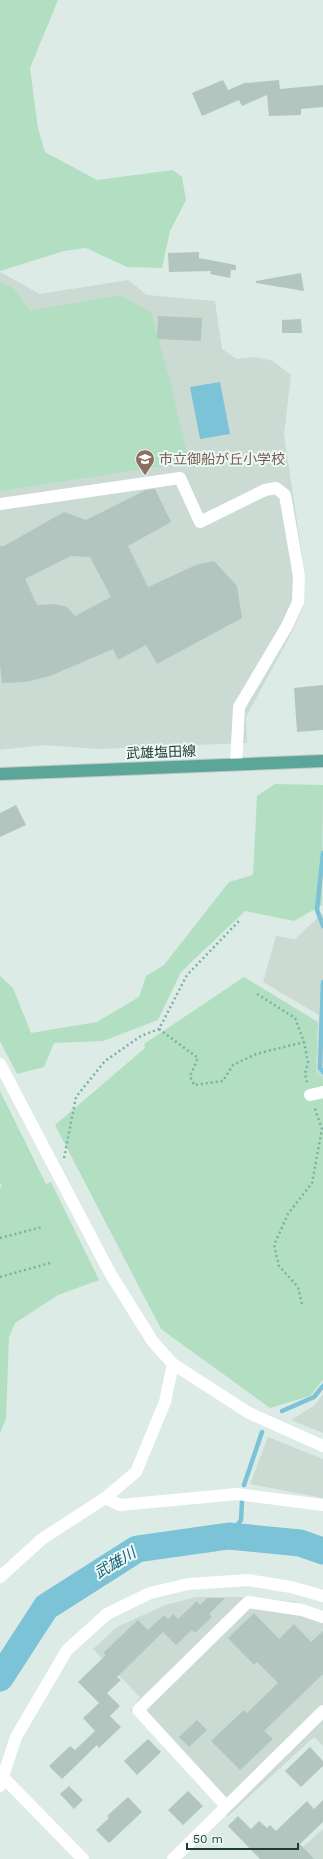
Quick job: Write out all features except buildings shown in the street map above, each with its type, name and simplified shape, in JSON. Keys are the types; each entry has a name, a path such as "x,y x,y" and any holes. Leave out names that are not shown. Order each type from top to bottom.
{"main road":[{"name":"武雄塩田線","path":"0,774 323,761"}],"street":[{"path":"0,504 180,478 200,522 265,490 276,488 285,495 299,576 298,602 287,626 239,707 236,764"},
{"path":"0,1064 110,1273 153,1342 173,1364 249,1413 323,1446"},
{"path":"310,1095 323,1092"},
{"path":"0,1577 42,1539 105,1498 136,1472 165,1402 173,1364"},
{"path":"105,1498 120,1505 237,1494 323,1505"},
{"path":"83,1859 1,1779 16,1737 67,1650 107,1614 150,1593 188,1584 248,1580 291,1587 323,1596"},
{"path":"226,1806 138,1710 248,1602 302,1610 323,1618"},
{"path":"173,1859 323,1711"}],"path":[{"path":"58,1173 66,1153 76,1097 105,1061 141,1036 159,1029 187,975 238,921"},
{"path":"257,994 295,1018 304,1042 308,1062 305,1074 310,1095 322,1129 312,1183 288,1214 274,1245 279,1266 298,1287 302,1304"},
{"path":"159,1029 198,1058 190,1076 194,1085 223,1081 233,1065 256,1054 304,1042"},
{"path":"0,1238 42,1227"},
{"path":"0,1277 50,1263"}],"shaded area":[{"name":"市立御船が丘小学校","path":"0,272 40,294 128,280 147,295 215,301 222,349 237,359 255,357 273,361 291,375 284,434 305,576 303,607 292,632 246,717 247,743 98,749 44,745 0,750"},
{"path":"323,913 323,1078 316,1072 319,1015 263,982 276,936 295,939"},
{"path":"323,1394 323,1433 291,1420 315,1405"},
{"path":"268,1437 323,1459 323,1498 250,1484"},
{"path":"196,1597 250,1597 296,1602 323,1619 323,1746 314,1737 228,1816 130,1710 140,1697 93,1649 117,1627 165,1605"},
{"path":"323,1829 323,1859 289,1859"}],"green space":[{"path":"0,0 58,0 30,68 38,128 45,152 97,180 173,170 182,177 186,200 170,231 162,268 127,267 86,248 64,251 0,271"},
{"path":"0,282 12,287 30,311 119,295 151,312 171,385 189,462 0,491"},
{"path":"275,784 323,785 322,905 294,921 245,911 181,972 158,1020 103,1041 54,1043 44,1067 17,1074 0,1041 0,976 13,988 31,1033 97,1022 139,997 146,976 164,965 229,882 253,875 257,796"},
{"path":"244,977 318,1022 316,1072 323,1078 323,1380 310,1396 270,1408 161,1329 55,1125 145,1048 144,1044"},
{"path":"0,1091 46,1184 51,1182 99,1280 58,1295 15,1323 9,1337 6,1418 0,1434 0,1187 2,1187 0,1182"}],"water":[{"path":"220,382 230,434 200,439 190,387"}],"waterway":[{"path":"323,853 317,910 323,926"},
{"path":"323,982 320,1068 323,1072"},
{"path":"282,1411 314,1397 323,1386"},
{"path":"244,1485 262,1432"},
{"path":"229,1536 241,1520 242,1501"},
{"name":"武雄川","path":"0,1678 46,1607 137,1549 229,1536 300,1543 323,1551"}],"place":[{"name":"市立御船が丘小学校","path":"145,476"}]}
